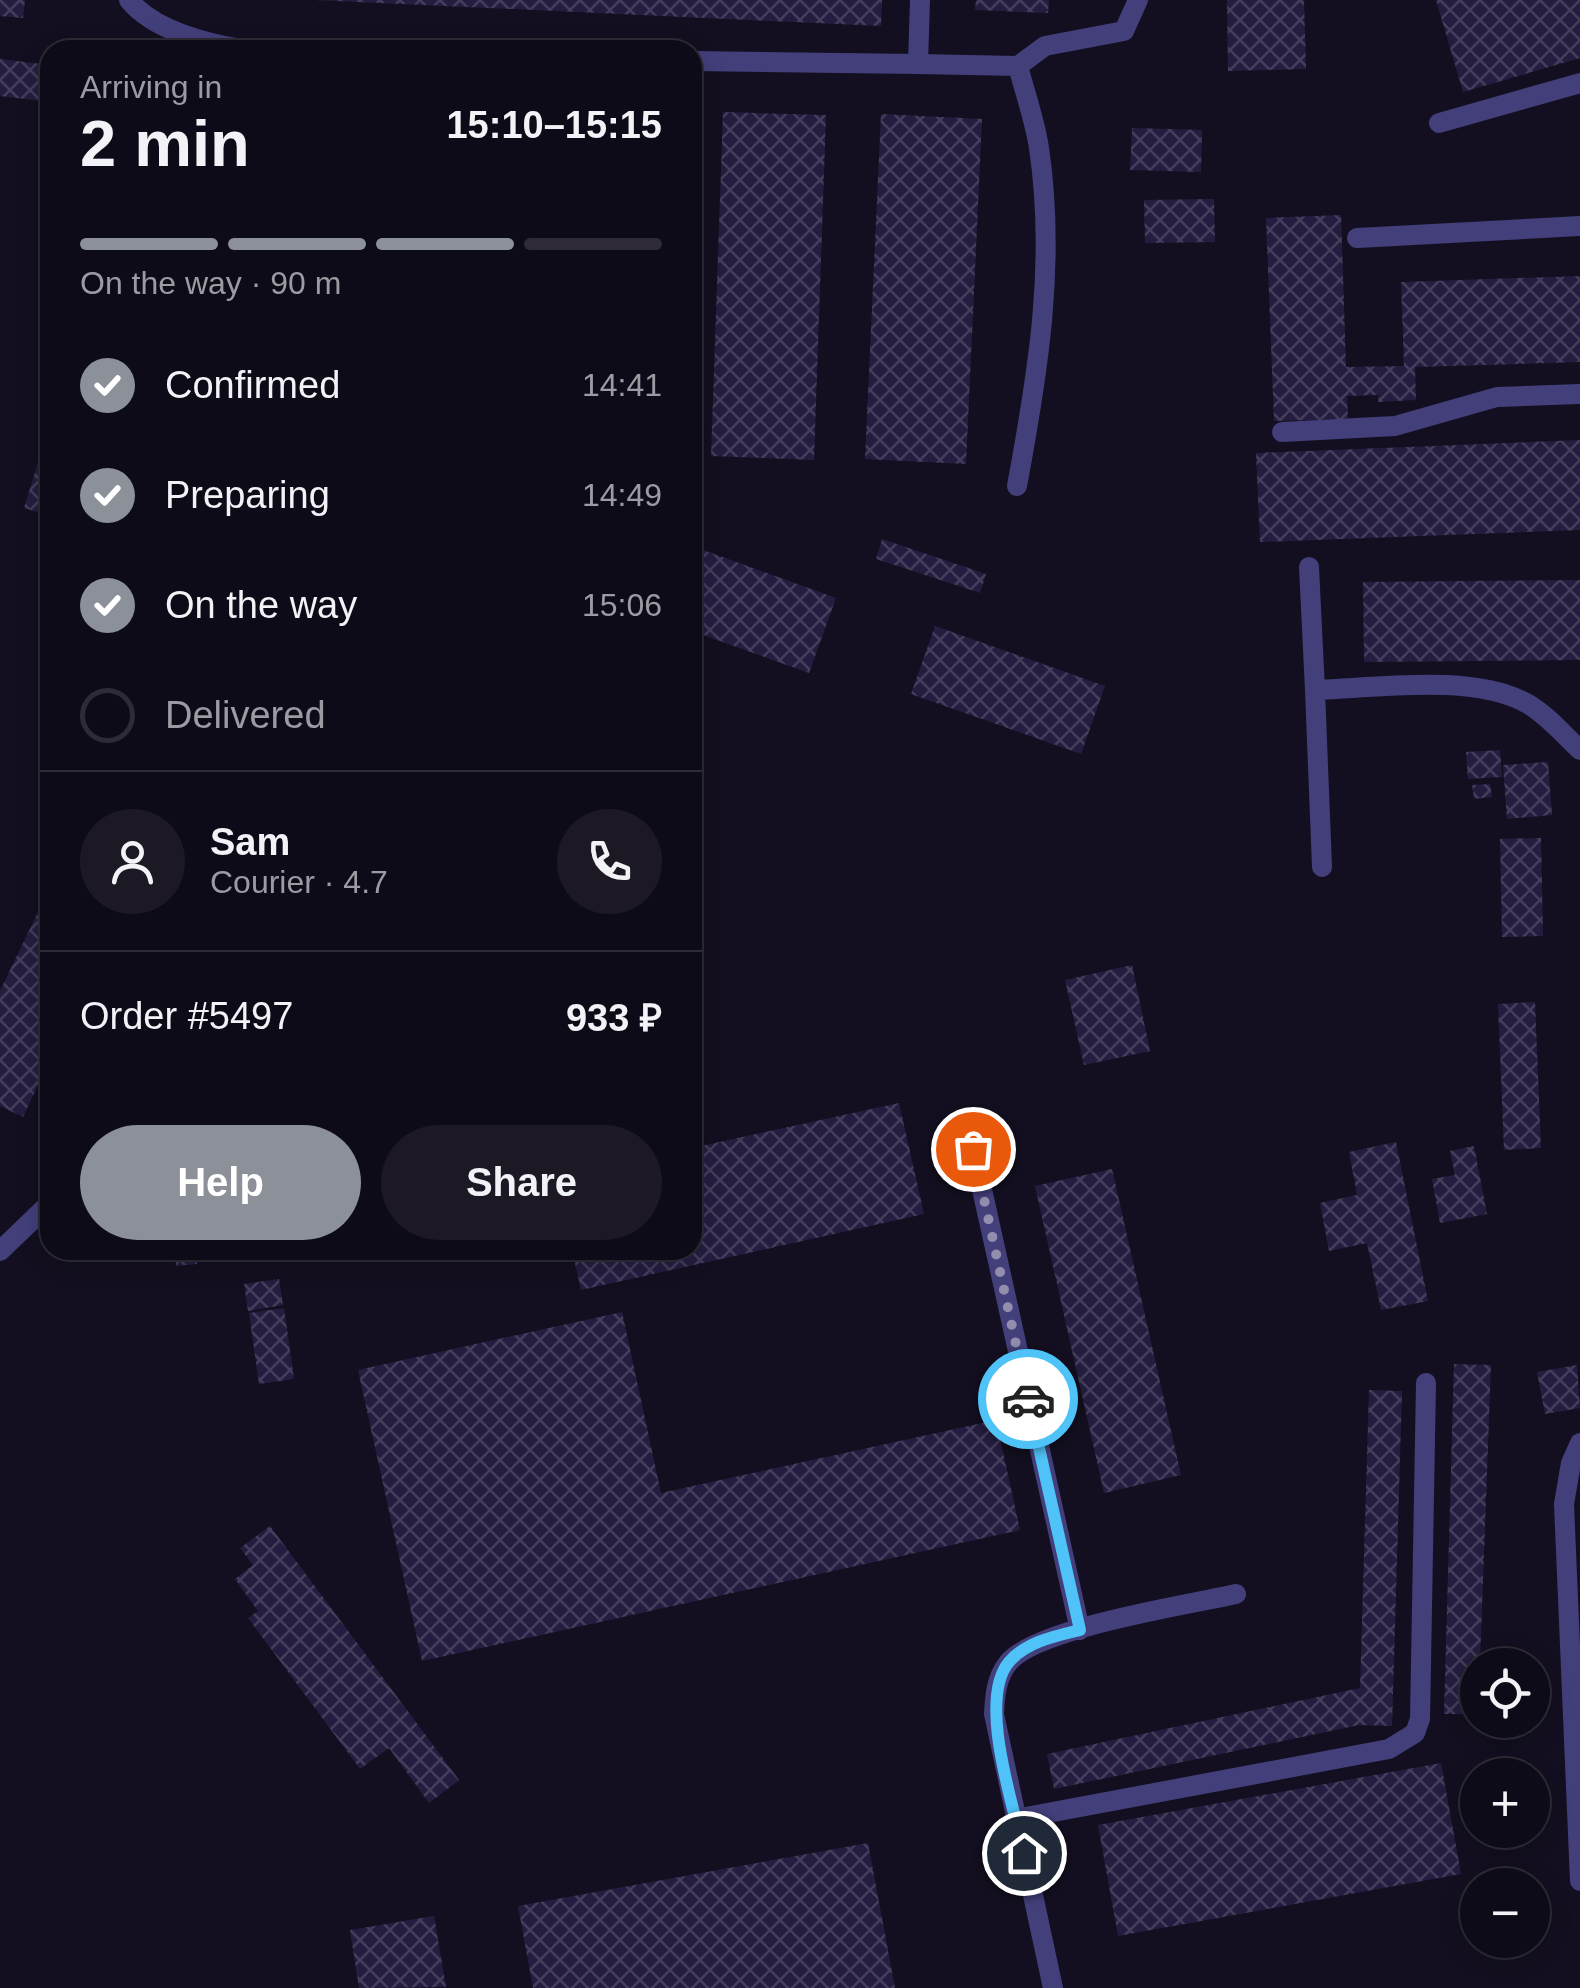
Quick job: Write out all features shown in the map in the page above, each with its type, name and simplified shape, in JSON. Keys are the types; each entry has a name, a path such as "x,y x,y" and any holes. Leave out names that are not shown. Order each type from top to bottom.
{"lane":[{"path":"129,0 138,10 181,33 209,40"},
{"path":"918,64 920,0"},
{"path":"702,62 1018,66 1045,46 1124,30 1134,16 1138,0"},
{"path":"1017,486 1036,384 1047,258 1039,144 1018,66"},
{"path":"1439,123 1580,83"},
{"path":"1356,238 1580,226"},
{"path":"1282,432 1396,426 1497,397 1580,394"},
{"path":"1309,566 1322,867"},
{"path":"1315,690 1469,686 1508,694 1532,706 1580,750"},
{"path":"973,1149 1080,1630"},
{"path":"0,1250 40,1212"},
{"path":"1016,1819 1389,1749 1416,1733 1420,1719 1426,1382"},
{"path":"1580,1443 1571,1463 1564,1504 1580,1882"},
{"path":"1053,1988 994,1714 999,1678 1010,1660 1026,1648 1080,1630 1236,1594"}],"building":[{"path":"0,0 25,0 23,18 0,16"},
{"path":"315,0 882,0 881,26"},
{"path":"976,0 1049,0 1048,13 975,10"},
{"path":"1227,0 1304,0 1306,69 1228,71"},
{"path":"1436,0 1580,0 1580,58 1463,92"},
{"path":"0,59 40,64 40,101 0,96"},
{"path":"723,112 826,115 814,460 711,456"},
{"path":"881,114 982,119 966,464 865,459"},
{"path":"1132,128 1202,130 1201,172 1130,170"},
{"path":"1214,199 1215,242 1145,243 1144,200"},
{"path":"1341,215 1346,367 1404,366 1401,282 1580,276 1580,362 1415,367 1416,400 1378,402 1379,395 1347,396 1348,419 1274,421 1266,218"},
{"path":"1580,440 1580,530 1260,542 1256,453"},
{"path":"40,456 40,513 24,508"},
{"path":"882,539 986,574 980,593 876,559"},
{"path":"702,550 836,598 809,673 702,635"},
{"path":"1580,580 1580,660 1364,662 1363,582"},
{"path":"935,626 1105,686 1081,754 911,694"},
{"path":"1500,750 1502,777 1468,779 1466,752"},
{"path":"1548,762 1552,815 1507,819 1503,765"},
{"path":"1490,784 1492,797 1474,799 1472,785"},
{"path":"1541,838 1543,936 1502,937 1500,839"},
{"path":"40,908 40,1081 23,1117 0,1106 0,991"},
{"path":"1132,965 1150,1051 1084,1065 1065,980"},
{"path":"1535,1002 1541,1148 1504,1150 1498,1004"},
{"path":"899,1103 924,1214 581,1290 574,1260 702,1260 702,1146"},
{"path":"1396,1142 1428,1301 1381,1310 1367,1243 1329,1251 1320,1203 1357,1195 1349,1152"},
{"path":"1474,1146 1487,1214 1440,1223 1432,1179 1455,1175 1450,1151"},
{"path":"1112,1169 1181,1475 1104,1493 1035,1186"},
{"path":"176,1260 197,1260 197,1264 176,1266"},
{"path":"279,1279 283,1305 248,1311 244,1284"},
{"path":"284,1308 294,1379 259,1384 249,1313"},
{"path":"622,1312 661,1493 996,1420 1020,1530 422,1661 358,1370"},
{"path":"1454,1364 1491,1365 1480,1648 1460,1648 1460,1714 1444,1714"},
{"path":"1577,1365 1580,1408 1545,1414 1537,1372"},
{"path":"1369,1390 1402,1391 1392,1726 1359,1725 1054,1789 1047,1754 1360,1688"},
{"path":"270,1526 459,1780 429,1803 389,1748 360,1769 248,1618 258,1611 235,1579 253,1565 240,1548"},
{"path":"1441,1763 1460,1874 1118,1936 1098,1825"},
{"path":"868,1843 895,1988 533,1988 518,1906"},
{"path":"434,1916 446,1987 359,1988 350,1930"}],"way so far":[{"path":"973,1149 1028,1399"}],"route":[{"path":"1024,1853 994,1714 999,1678 1010,1660 1026,1648 1080,1630 1028,1399"}]}
